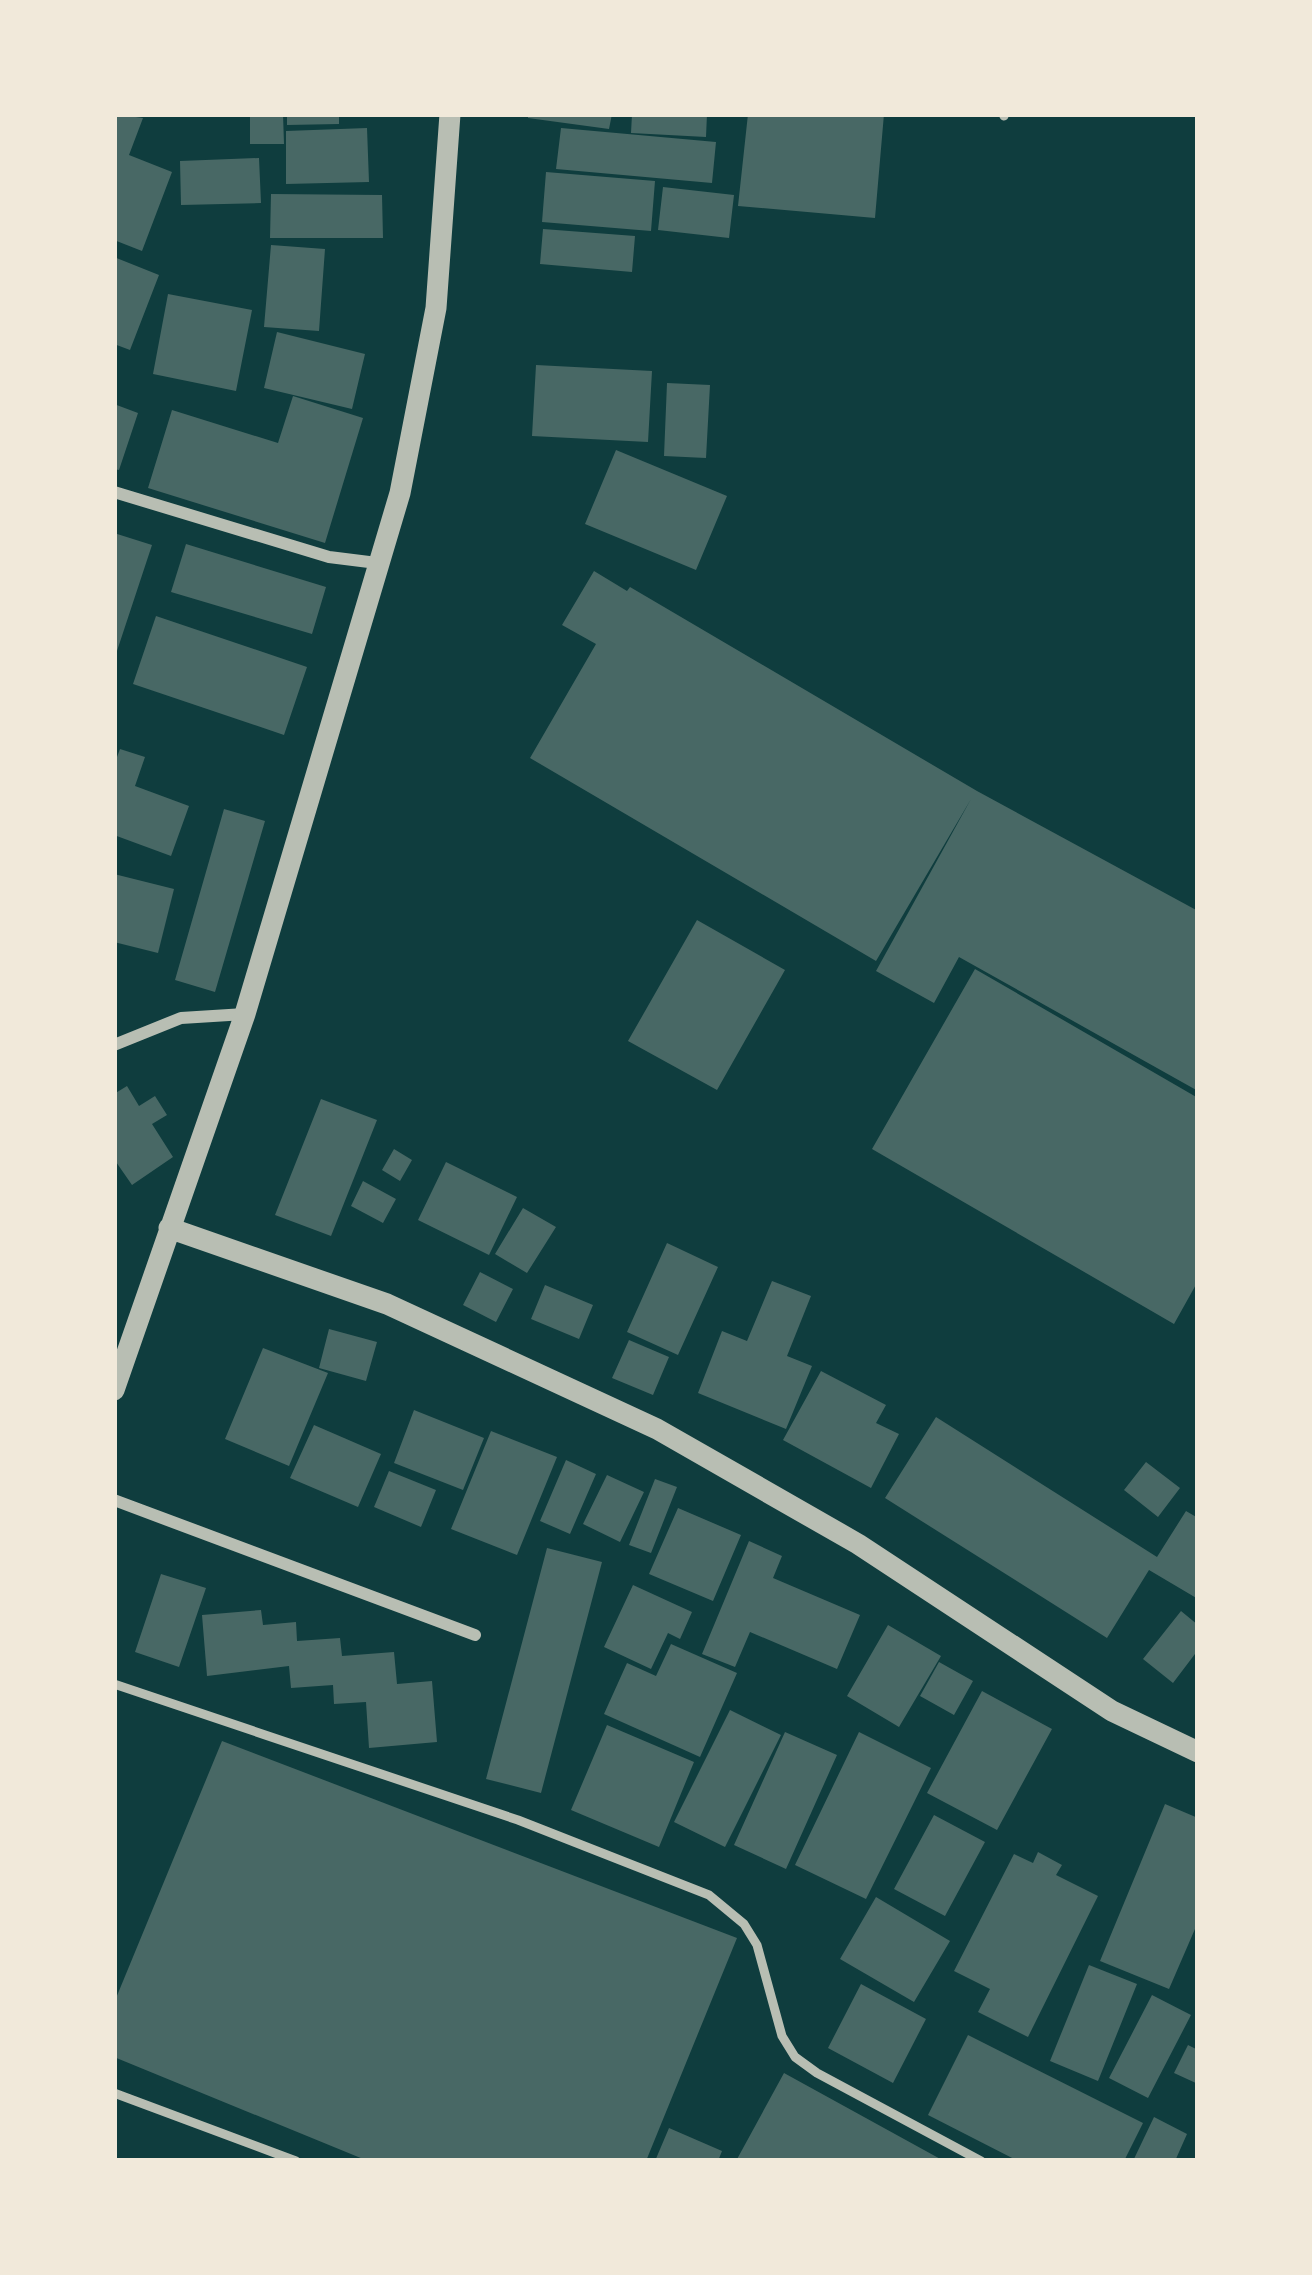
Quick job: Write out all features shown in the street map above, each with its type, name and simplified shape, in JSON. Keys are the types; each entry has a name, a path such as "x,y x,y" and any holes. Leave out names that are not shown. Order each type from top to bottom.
{"street":[{"path":"114,1390 244,1014 400,493 436,308 450,114"},
{"path":"114,491 329,557 377,563"},
{"path":"114,1045 181,1018 244,1014"},
{"path":"169,1228 387,1304 657,1429 858,1544 1112,1711 1198,1753"},
{"path":"114,1500 475,1635"}],"lane":[{"path":"114,1684 518,1820 709,1895 744,1924 757,1945 782,2036 795,2056 817,2073 981,2161"},
{"path":"114,2093 296,2161"}],"building":[{"path":"114,114 143,118 129,155 172,172 142,251 114,240"},
{"path":"250,114 283,114 284,144 250,144"},
{"path":"287,114 339,114 339,124 287,125"},
{"path":"528,114 612,114 609,129 528,118"},
{"path":"632,114 707,114 706,137 631,133"},
{"path":"748,114 884,114 875,218 738,206"},
{"path":"367,128 369,182 286,184 286,131"},
{"path":"561,128 716,142 712,183 556,169"},
{"path":"259,158 261,203 181,205 180,161"},
{"path":"546,172 655,181 651,231 542,222"},
{"path":"663,187 734,195 729,238 658,230"},
{"path":"271,194 382,195 383,238 270,238"},
{"path":"543,229 635,236 632,272 540,264"},
{"path":"271,245 325,249 319,331 264,327"},
{"path":"114,257 159,275 130,350 114,344"},
{"path":"168,294 252,310 236,391 153,374"},
{"path":"277,332 365,354 352,409 264,388"},
{"path":"536,365 652,371 648,442 532,436"},
{"path":"667,383 710,385 706,458 664,456"},
{"path":"293,396 363,418 325,543 148,488 172,410 278,443"},
{"path":"114,404 138,413 119,470 114,469"},
{"path":"616,450 727,496 696,570 585,524"},
{"path":"114,533 152,545 115,657 114,657"},
{"path":"186,544 326,587 312,634 171,592"},
{"path":"594,571 627,591 630,587 977,791 1198,911 1198,1091 959,957 934,1003 876,971 971,799 876,961 530,758 596,644 562,625"},
{"path":"156,616 307,667 284,735 133,684"},
{"path":"120,749 145,757 135,786 189,806 171,856 114,835 114,765"},
{"path":"224,809 265,821 215,992 175,980"},
{"path":"114,874 174,889 158,953 114,942"},
{"path":"697,920 785,970 717,1090 628,1041"},
{"path":"975,969 1198,1098 1198,1281 1174,1324 872,1149"},
{"path":"127,1086 139,1106 155,1096 167,1115 152,1124 173,1157 132,1185 114,1159 114,1094"},
{"path":"321,1099 377,1120 331,1236 275,1215"},
{"path":"394,1149 412,1160 400,1181 382,1170"},
{"path":"446,1162 517,1197 489,1255 418,1220"},
{"path":"363,1181 396,1199 383,1223 351,1206"},
{"path":"523,1208 556,1227 527,1273 495,1254"},
{"path":"667,1243 718,1267 678,1355 627,1332"},
{"path":"480,1272 513,1289 496,1322 463,1305"},
{"path":"772,1281 811,1296 787,1356 812,1366 786,1429 698,1393 722,1331 747,1341"},
{"path":"545,1285 593,1305 579,1339 531,1319"},
{"path":"329,1329 377,1342 366,1381 319,1368"},
{"path":"629,1340 669,1357 653,1395 612,1378"},
{"path":"263,1348 328,1373 289,1466 225,1439"},
{"path":"821,1371 886,1405 876,1423 899,1434 871,1488 783,1440"},
{"path":"414,1410 484,1438 463,1490 394,1463"},
{"path":"936,1417 1157,1557 1186,1511 1198,1518 1198,1599 1149,1570 1107,1638 885,1498"},
{"path":"314,1425 381,1454 358,1507 290,1478"},
{"path":"491,1431 557,1457 517,1555 451,1529"},
{"path":"566,1460 596,1474 570,1534 540,1521"},
{"path":"1146,1462 1180,1488 1158,1517 1124,1490"},
{"path":"389,1471 436,1490 421,1527 374,1507"},
{"path":"607,1475 644,1492 620,1542 583,1524"},
{"path":"655,1479 677,1487 651,1553 629,1545"},
{"path":"678,1508 741,1535 713,1601 649,1574"},
{"path":"749,1541 782,1556 773,1578 860,1615 837,1669 750,1632 735,1667 702,1654"},
{"path":"547,1548 602,1562 541,1793 486,1779"},
{"path":"161,1574 206,1588 179,1667 135,1652"},
{"path":"633,1585 692,1612 680,1639 668,1633 651,1669 604,1647"},
{"path":"261,1610 263,1625 296,1622 297,1641 340,1638 342,1656 394,1652 397,1684 432,1681 437,1742 369,1748 366,1702 334,1704 333,1685 291,1688 289,1666 207,1676 202,1615"},
{"path":"1181,1611 1198,1625 1198,1650 1173,1683 1143,1659"},
{"path":"888,1625 941,1656 899,1727 847,1696"},
{"path":"671,1644 737,1673 700,1757 604,1714 627,1663 656,1676"},
{"path":"939,1662 973,1681 954,1715 920,1696"},
{"path":"982,1691 1052,1729 997,1830 927,1793"},
{"path":"730,1710 781,1735 725,1847 674,1822"},
{"path":"607,1725 694,1762 659,1847 571,1810"},
{"path":"785,1732 837,1755 786,1869 734,1845"},
{"path":"859,1732 931,1768 866,1899 795,1865"},
{"path":"222,1741 737,1938 646,2161 368,2161 114,2057 114,2003"},
{"path":"1165,1804 1198,1818 1198,1922 1169,1989 1100,1961"},
{"path":"934,1815 985,1842 945,1916 894,1889"},
{"path":"1038,1852 1062,1865 1056,1875 1098,1896 1028,2037 978,2012 990,1989 954,1971 1014,1854 1033,1863"},
{"path":"876,1897 950,1941 914,2002 840,1959"},
{"path":"1089,1965 1137,1984 1098,2081 1050,2061"},
{"path":"861,1984 926,2019 893,2083 828,2048"},
{"path":"1152,1995 1191,2015 1148,2098 1109,2078"},
{"path":"968,2035 1143,2123 1124,2161 1018,2161 928,2115"},
{"path":"1188,2045 1198,2050 1198,2084 1174,2073"},
{"path":"784,2073 944,2161 736,2161"},
{"path":"1154,2117 1187,2134 1175,2161 1133,2161"},
{"path":"669,2128 722,2151 718,2161 655,2161"}]}
